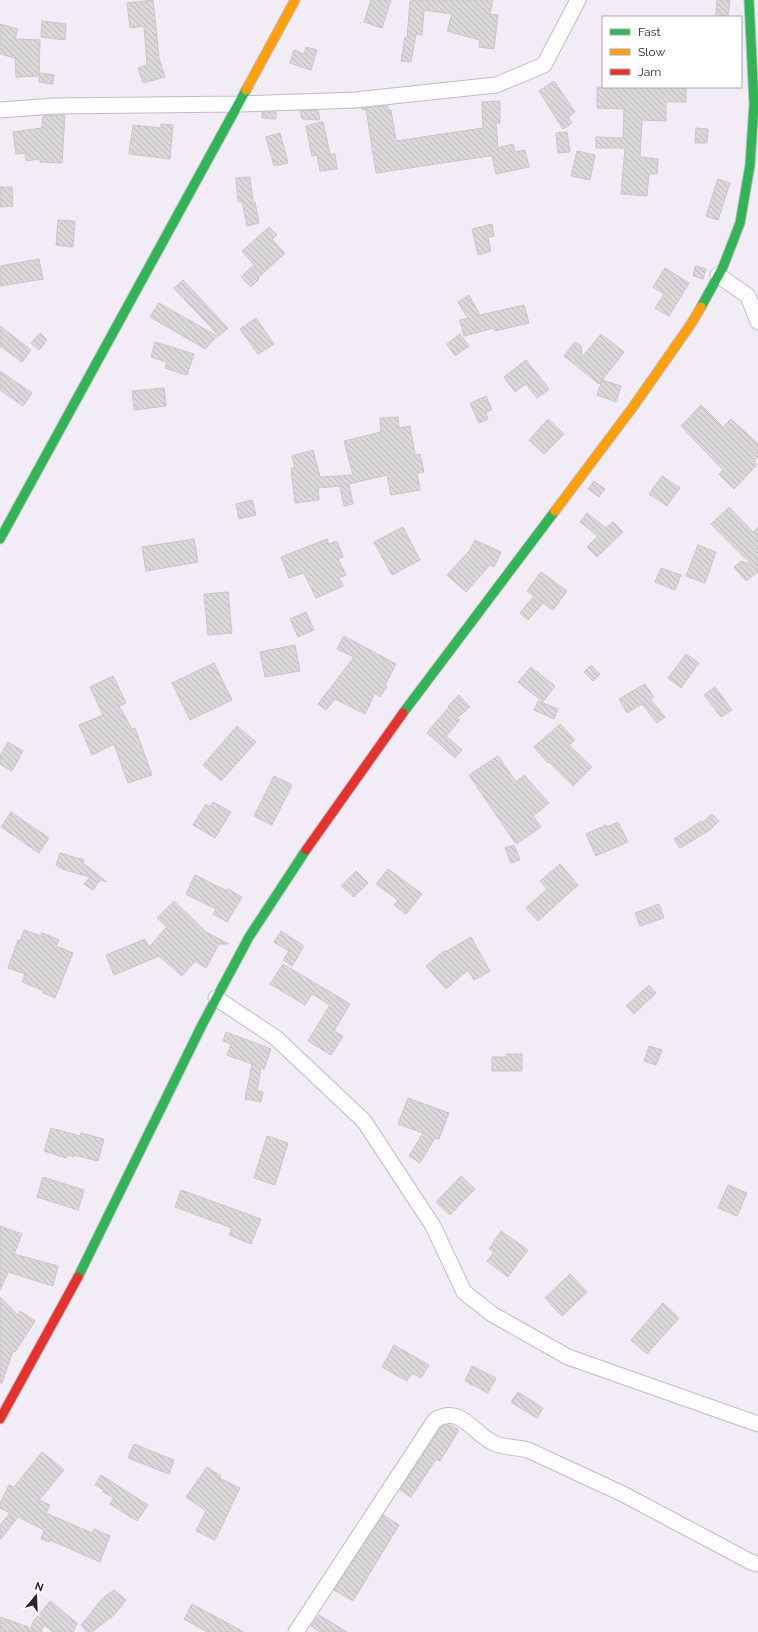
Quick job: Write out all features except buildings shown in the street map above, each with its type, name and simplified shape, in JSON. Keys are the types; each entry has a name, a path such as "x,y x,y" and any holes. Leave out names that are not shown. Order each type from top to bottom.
{"street":[{"path":"0,539 295,0"},
{"path":"0,110 54,106 239,104 355,100 496,85 544,65 578,0"},
{"path":"0,1419 90,1255 216,998 249,937 302,855 392,727 633,407 691,324 718,275 740,223 750,165 755,80 752,7"},
{"path":"718,275 748,296 758,322"},
{"path":"216,998 276,1038 364,1121 433,1226 464,1292 492,1314 568,1357 758,1424"},
{"path":"296,1632 435,1420 442,1416 453,1414 467,1422 482,1437 495,1444 528,1450 623,1494 751,1562 758,1564"}],"traffic: fast":[{"path":"701,307 723,267 740,223 750,165 754,104 749,0"},
{"path":"0,539 246,90"},
{"path":"403,713 555,511"},
{"path":"78,1277 202,1025 249,937 306,850"}],"traffic: slow":[{"path":"246,90 295,0"},
{"path":"555,511 633,407 691,324 701,307"}],"traffic: jam":[{"path":"306,850 403,713"},
{"path":"0,1419 78,1277"}]}
